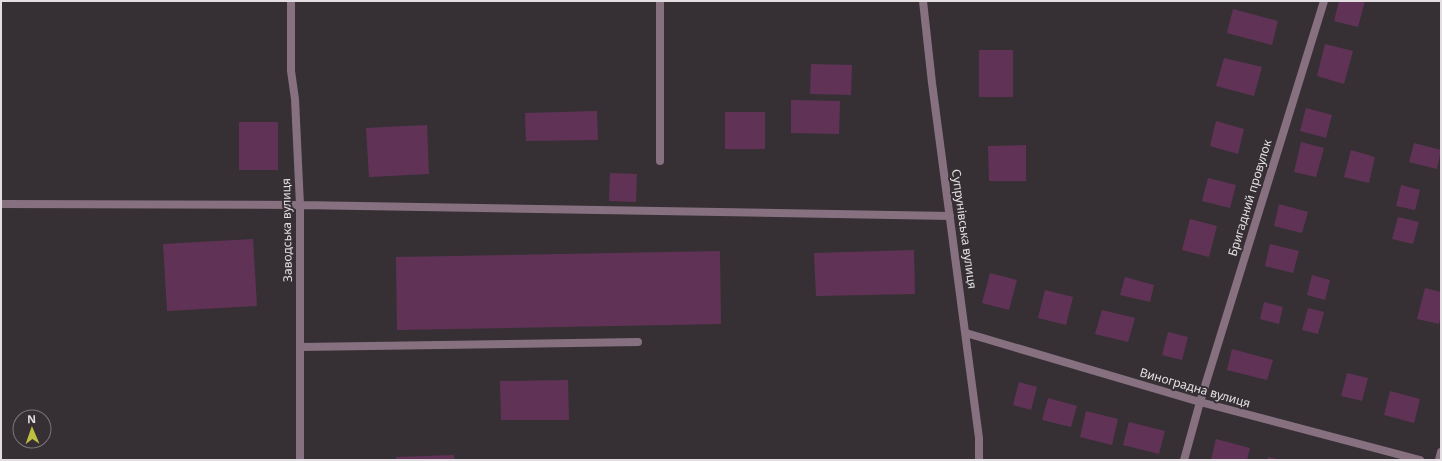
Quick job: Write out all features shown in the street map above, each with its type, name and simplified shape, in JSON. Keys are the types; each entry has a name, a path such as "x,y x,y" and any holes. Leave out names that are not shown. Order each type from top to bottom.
{"street":[{"name":"Заводська вулиця","path":"291,1 291,71 295,99 300,205 300,460"},
{"path":"660,1 660,161"},
{"name":"Супрунівська вулиця","path":"923,1 932,83 979,438 979,460"},
{"name":"Бригадний провулок","path":"1184,460 1200,402 1324,1"},
{"path":"1,204 300,205 950,216"},
{"name":"Виноградна вулиця","path":"966,333 1200,402 1420,460"},
{"path":"300,347 638,342"},
{"path":"1439,460 1441,452"}],"building":[{"path":"1339,1 1365,1 1358,27 1334,21"},
{"path":"1233,9 1278,21 1272,45 1227,33"},
{"path":"1325,44 1353,51 1344,84 1317,76"},
{"path":"979,50 1013,50 1013,97 979,97"},
{"path":"1224,58 1262,67 1254,96 1216,86"},
{"path":"811,64 852,65 851,95 810,94"},
{"path":"791,100 840,101 839,134 791,133"},
{"path":"1306,108 1332,115 1326,138 1300,131"},
{"path":"597,111 598,140 526,141 525,113"},
{"path":"725,112 765,112 765,149 725,149"},
{"path":"1216,121 1244,129 1238,154 1210,146"},
{"path":"239,122 278,122 278,170 239,170"},
{"path":"427,125 429,174 369,177 366,128"},
{"path":"1301,142 1324,148 1316,177 1294,172"},
{"path":"1414,143 1441,150 1437,169 1409,162"},
{"path":"1026,145 1026,181 989,181 988,146"},
{"path":"1351,150 1375,157 1369,183 1344,177"},
{"path":"610,173 637,174 636,202 609,201"},
{"path":"1208,178 1236,185 1230,208 1202,201"},
{"path":"1401,185 1420,190 1415,210 1396,206"},
{"path":"1279,204 1308,212 1302,233 1274,226"},
{"path":"1398,217 1419,222 1413,244 1392,239"},
{"path":"1190,219 1217,226 1209,257 1182,250"},
{"path":"253,239 257,306 167,311 163,244"},
{"path":"1270,244 1299,251 1293,273 1265,266"},
{"path":"914,250 915,294 816,296 814,253"},
{"path":"720,251 721,324 397,330 396,257"},
{"path":"990,273 1017,280 1009,310 982,303"},
{"path":"1312,275 1330,280 1325,300 1307,295"},
{"path":"1125,277 1154,285 1150,302 1120,295"},
{"path":"1425,288 1441,292 1441,315 1439,324 1417,319"},
{"path":"1045,290 1073,297 1066,325 1038,318"},
{"path":"1264,302 1283,307 1279,324 1260,319"},
{"path":"1308,308 1324,312 1318,334 1302,330"},
{"path":"1102,310 1135,318 1128,342 1095,334"},
{"path":"1168,332 1188,337 1182,360 1162,355"},
{"path":"1232,349 1273,360 1267,380 1227,370"},
{"path":"1347,373 1368,378 1362,401 1341,396"},
{"path":"568,380 569,420 501,420 500,381"},
{"path":"1019,382 1037,387 1031,410 1013,405"},
{"path":"1390,391 1420,399 1414,423 1384,415"},
{"path":"1048,398 1077,406 1071,427 1042,420"},
{"path":"1086,411 1118,419 1112,445 1080,437"},
{"path":"1129,422 1165,431 1159,454 1123,445"},
{"path":"1216,439 1250,448 1247,460 1211,460"},
{"path":"454,455 454,460 396,460 396,457"},
{"path":"1268,457 1277,459 1277,460 1267,460"}]}
